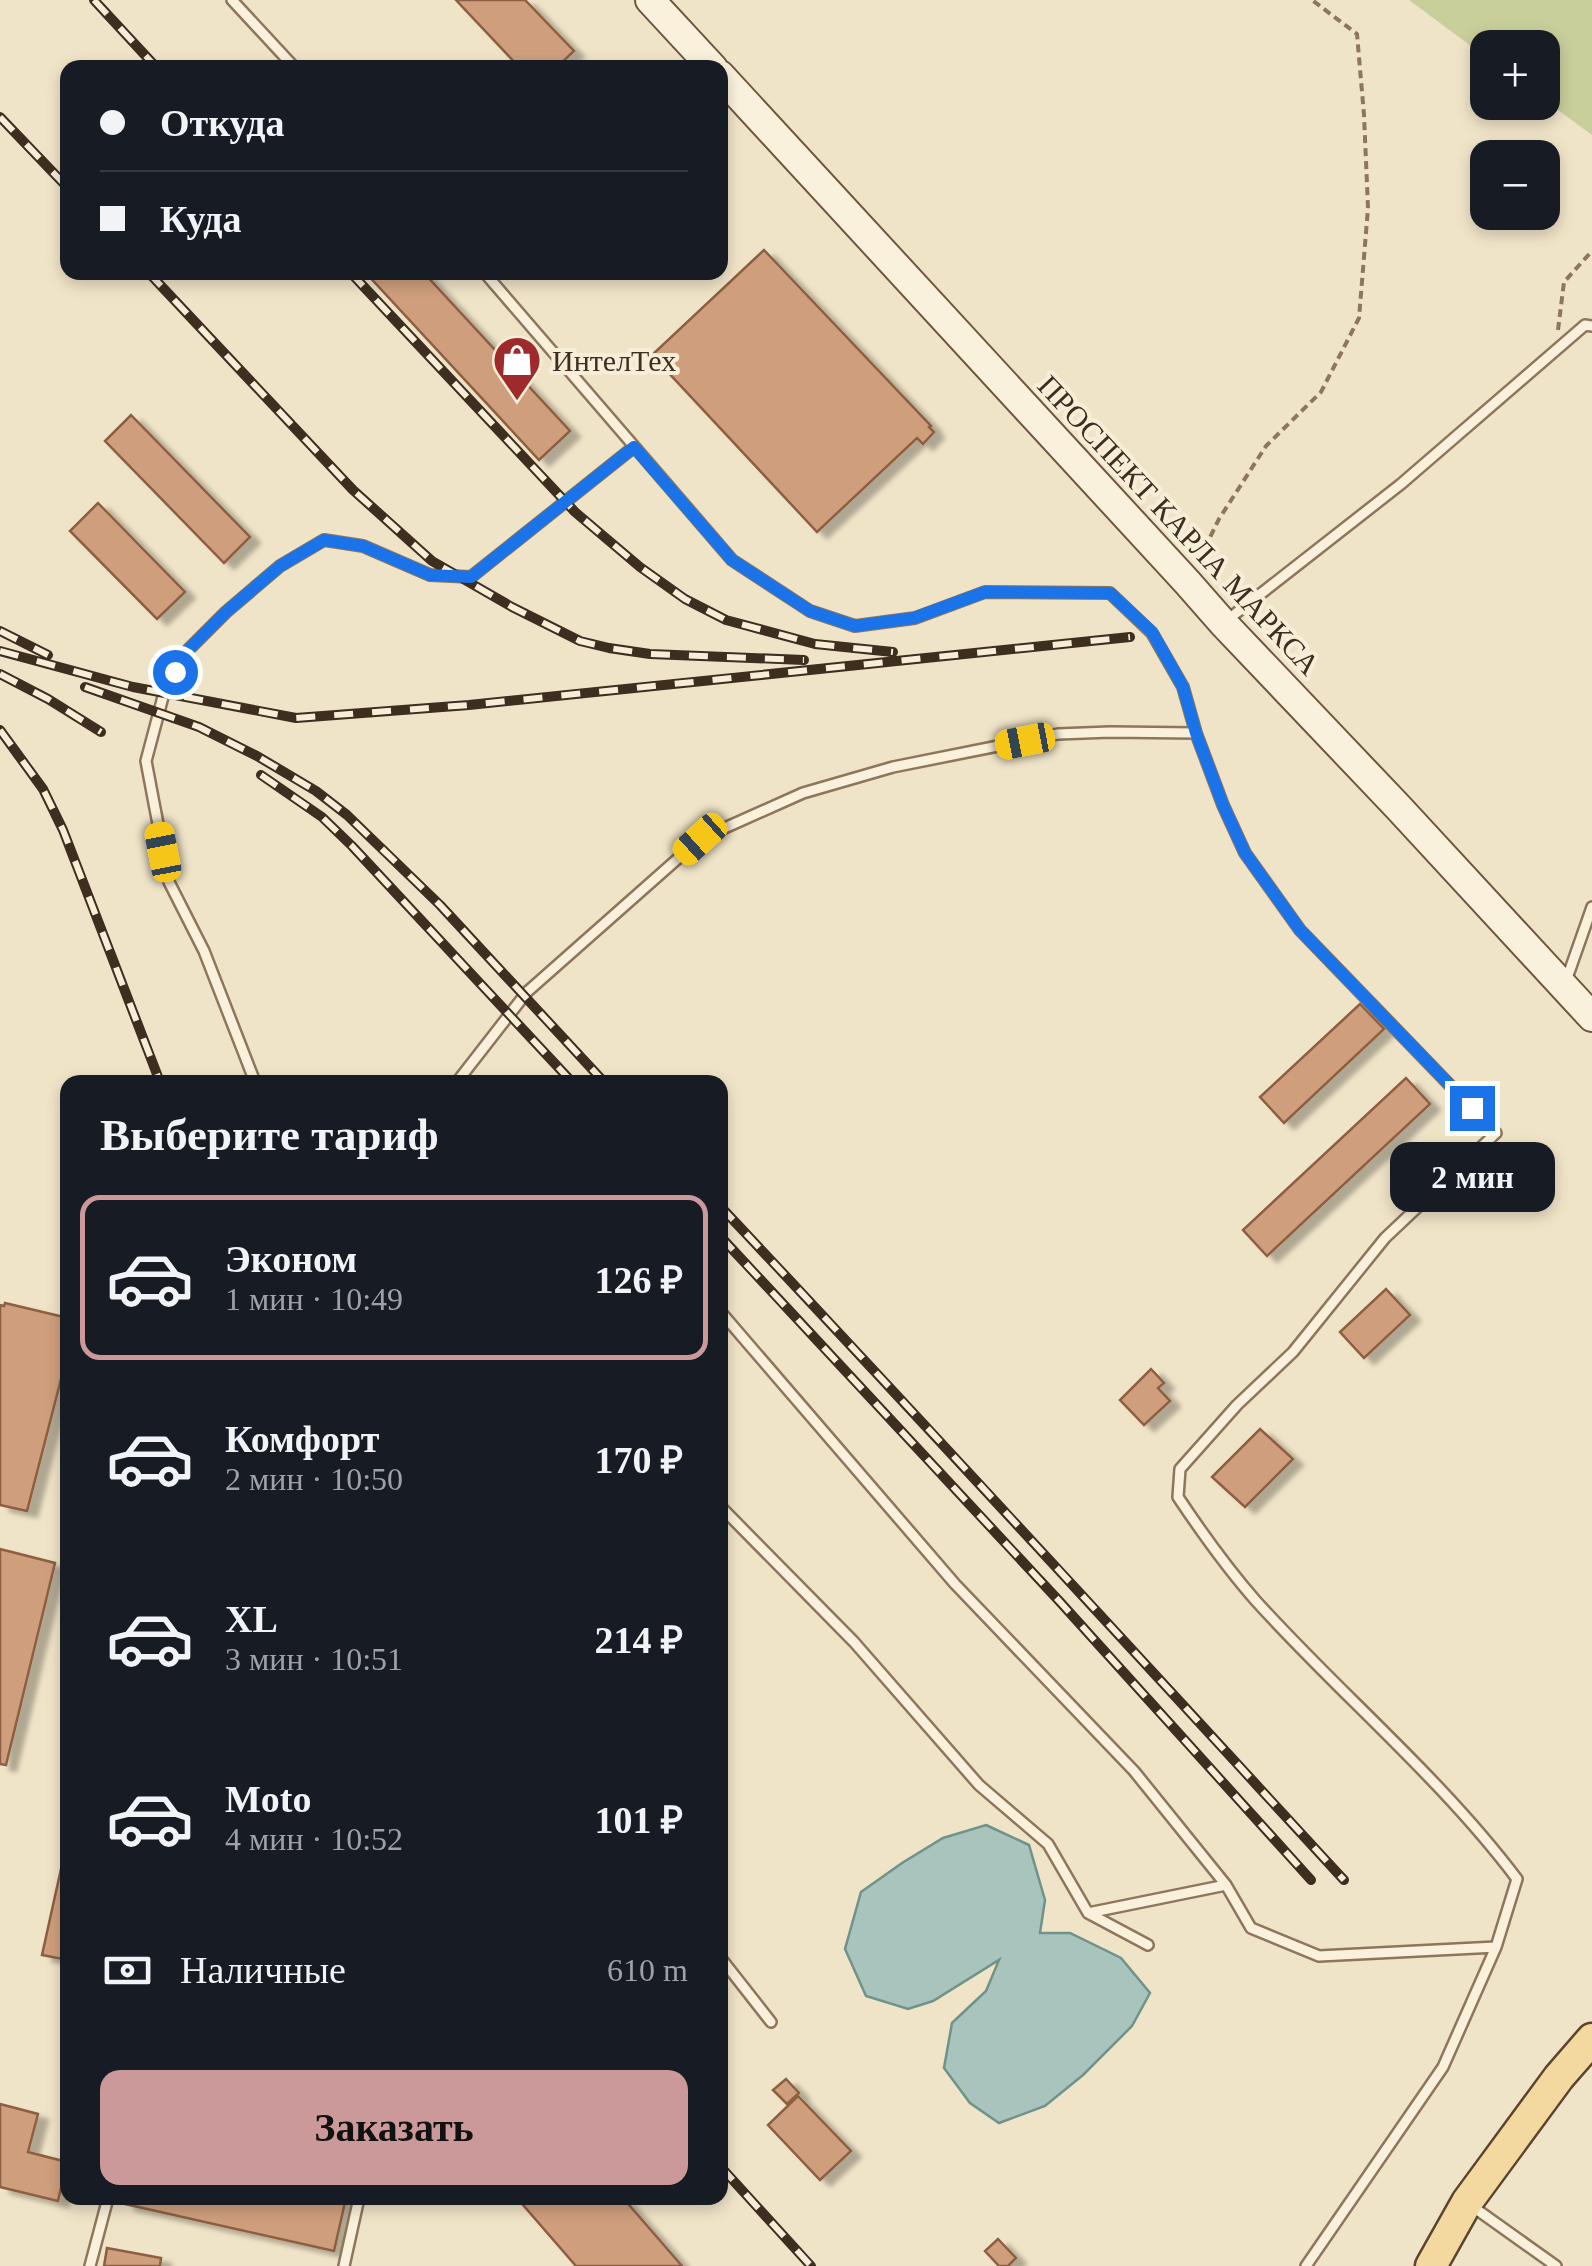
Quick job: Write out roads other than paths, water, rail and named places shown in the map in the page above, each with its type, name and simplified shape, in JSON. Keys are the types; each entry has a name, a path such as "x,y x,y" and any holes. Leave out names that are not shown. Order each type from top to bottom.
{"main road":[{"path":"650,0 706,60"},
{"name":"ПРОСПЕКТ КАРЛА МАРКСА","path":"728,84 1223,623 1592,1017"},
{"path":"1432,2266 1467,2202 1559,2077 1592,2039"}],"lane":[{"path":"232,0 288,60"},
{"path":"491,280 732,560 810,611 855,626 914,618 985,592 1110,593 1152,632 1183,687 1196,733 1245,853 1300,930 1496,1133 1385,1238 1293,1352 1180,1469 1178,1498 1214,1550 1256,1600 1482,1834 1517,1879 1496,1947 1442,2067 1306,2266"},
{"path":"1223,623 1401,484 1585,325 1592,326"},
{"path":"252,1075 204,951 169,882 146,761 164,693 186,652 280,566 324,540 363,546 430,575 471,577 634,447"},
{"path":"462,1075 527,992 700,839 803,793 893,767 1058,734 1196,733"},
{"path":"1564,988 1592,907"},
{"path":"728,1320 955,1584 1134,1772 1226,1885 1251,1928 1318,1956 1496,1947"},
{"path":"728,1513 854,1642 979,1785 1048,1844 1088,1913 1148,1945"},
{"path":"1088,1913 1226,1885"},
{"path":"728,1968 771,2022"},
{"path":"1467,2202 1556,2266"},
{"path":"90,2266 106,2205"},
{"path":"344,2266 357,2205"}],"water":[{"path":"986,1825 1029,1845 1045,1900 1040,1933 1070,1933 1121,1958 1150,1993 1132,2026 1083,2075 1045,2106 999,2123 970,2103 944,2068 952,2023 986,1991 999,1960 933,2001 908,2009 866,1996 845,1949 861,1892 943,1838"}],"railway":[{"path":"94,0 150,60"},
{"path":"0,117 60,180"},
{"path":"156,280 353,490 432,561 580,641 650,654 804,660"},
{"path":"358,280 575,512 685,599 726,620 815,644 893,652"},
{"path":"0,631 48,655"},
{"path":"0,651 133,687 296,718 469,705 1130,637"},
{"path":"0,674 101,732"},
{"path":"85,687 199,727 316,791 347,815 440,905 598,1075"},
{"path":"0,730 43,789 63,830 157,1075"},
{"path":"261,775 322,817 352,846 565,1075"},
{"path":"728,1215 1344,1880"},
{"path":"728,1245 1061,1603 1311,1880"},
{"path":"728,2175 811,2266"}],"place":[{"name":"ИнтелТех","path":"517,402"}]}
